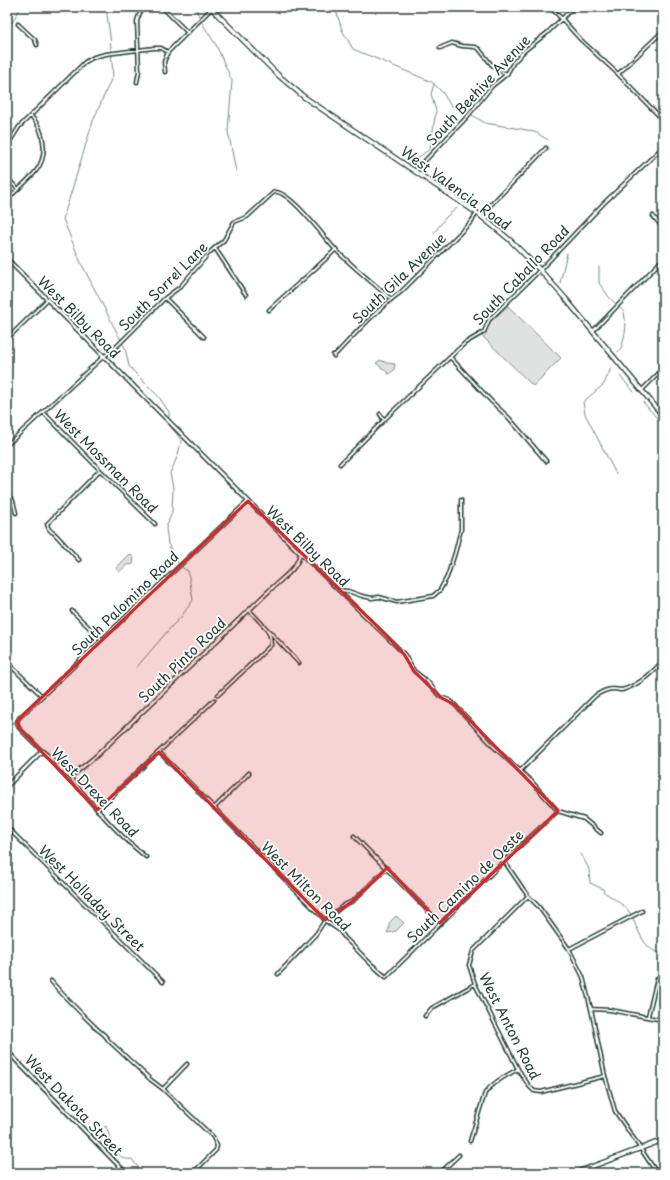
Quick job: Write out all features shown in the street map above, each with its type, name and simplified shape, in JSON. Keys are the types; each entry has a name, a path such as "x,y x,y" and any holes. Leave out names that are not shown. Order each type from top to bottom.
{"main road":[{"name":"West Valencia Road","path":"211,8 278,75 304,97 479,215 516,246 540,270 593,331 663,416"},
{"path":"575,1173 663,1140"}],"street":[{"path":"137,82 139,71 137,21 144,7"},
{"path":"162,7 188,33"},
{"path":"550,7 581,40 618,74 663,120"},
{"name":"South Beehive Avenue","path":"415,171 467,117 492,86 507,74 513,63 524,51 548,33 574,7"},
{"path":"165,72 164,62 168,52 211,8"},
{"path":"18,24 35,40 37,44"},
{"path":"618,74 663,31"},
{"path":"440,48 452,43 462,46 475,47 479,49 498,70 507,74"},
{"path":"7,146 19,127 85,62 94,57 106,54 154,48 161,48 168,52"},
{"path":"7,200 36,171 41,163 43,153 42,138 40,129 31,116"},
{"name":"South Caballo Road","path":"340,464 465,343 484,332 489,320 540,270 604,203 663,147"},
{"name":"South Gila Avenue","path":"334,355 401,292 546,148"},
{"path":"7,178 18,188"},
{"name":"South Sorrel Lane","path":"7,445 104,356 112,351 165,298 180,287 209,253 227,236 234,222 247,217 270,194 277,191 285,195 310,219 336,249"},
{"path":"653,216 663,228"},
{"path":"215,248 246,295"},
{"path":"269,310 302,279 315,270 336,249 392,299"},
{"name":"West Bilby Road","path":"7,259 300,553 396,644 414,671 427,681 440,697 449,700 455,705 496,749 520,771 558,811 584,819 601,833"},
{"path":"593,331 663,259"},
{"path":"165,298 204,337"},
{"path":"7,339 47,300"},
{"path":"451,358 509,418 546,461"},
{"path":"642,390 663,369"},
{"name":"West Mossman Road","path":"43,412 155,524"},
{"path":"380,414 384,420"},
{"path":"79,560 50,531 47,524 100,470"},
{"path":"7,494 13,501 16,513"},
{"path":"339,590 372,598 379,597 397,602 433,596 440,590 447,577 455,553 461,529 461,500"},
{"name":"South Palomino Road","path":"17,721 101,639 248,501"},
{"name":"South Pinto Road","path":"69,776 94,758 296,565 300,559 300,553"},
{"path":"249,610 299,663"},
{"path":"72,611 101,639"},
{"path":"218,695 270,645 270,636 267,630"},
{"path":"520,771 595,696 604,690 620,690 634,685 646,678 663,661"},
{"path":"13,668 42,696"},
{"path":"98,810 214,700"},
{"name":"West Drexel Road","path":"17,721 19,728 53,760 64,773 69,776 85,797 132,846 146,858"},
{"path":"7,786 42,751"},
{"name":"West Milton Road","path":"159,752 325,920 340,931 345,938 386,977"},
{"path":"214,808 249,773"},
{"name":"South Camino de Oeste","path":"386,977 504,861 558,811"},
{"name":"West Holladay Street","path":"7,827 162,982"},
{"path":"354,836 440,923"},
{"path":"504,861 528,896 539,907 569,949 583,977 605,1076 615,1111 657,1173"},
{"path":"278,974 316,934 325,920 353,900 386,868"},
{"name":"West Anton Road","path":"528,896 473,951 469,965 475,984 518,1069 534,1091 541,1092 605,1076"},
{"path":"569,949 642,911"},
{"path":"648,1016 657,979 663,974"},
{"path":"51,981 67,1000 76,1007 96,1028 105,1034 109,1041 213,1137 217,1146 216,1150 193,1173"},
{"path":"426,1016 432,1008 475,984"},
{"path":"591,1009 610,1010 663,1020"},
{"name":"West Dakota Street","path":"7,1051 126,1173"},
{"path":"162,1089 187,1064"},
{"path":"470,1141 485,1093 488,1088 495,1082 518,1069"},
{"path":"440,1173 458,1155"}],"highlighted area":[{"path":"248,501 376,625 404,654 414,671 440,697 455,705 558,811 440,923 387,868 353,901 325,920 159,752 97,810 19,728 17,721"}],"shaded area":[{"path":"508,306 561,358 533,386 482,336 490,322"},
{"path":"380,360 395,364 394,370 389,374 376,363"},
{"path":"130,554 134,558 133,564 128,564 119,572 116,568"},
{"path":"396,916 404,923 396,931 388,933 389,923"}],"waterway":[{"path":"7,31 21,7"},
{"path":"106,7 113,75 93,121 63,219 81,263 125,348 129,366 159,397 169,412 169,420"},
{"path":"195,7 200,18"},
{"path":"335,7 342,30 353,49 432,82 443,93 450,105 467,112 485,123 527,130 537,133 548,140"},
{"path":"201,21 216,45 232,81 228,131 237,176"},
{"path":"413,161 430,149 436,111 431,94 434,84"},
{"path":"434,233 446,217 457,208"},
{"path":"560,283 567,253"},
{"path":"599,267 599,283 609,297 624,312 626,325 625,333 622,346 618,352"},
{"path":"612,366 604,384 583,402 585,414 616,474"},
{"path":"620,376 634,392"},
{"path":"643,402 662,424"},
{"path":"136,668 181,617 193,600 188,571 177,562 168,544 166,528 172,512 173,488 170,473 178,455 181,442 180,438 170,426 170,423"},
{"path":"581,854 589,869 590,883 603,889 603,891 626,908 632,916 641,936 649,948 655,952 663,954"},
{"path":"98,1132 106,1126 114,1148 121,1157 132,1159 142,1173"}]}
